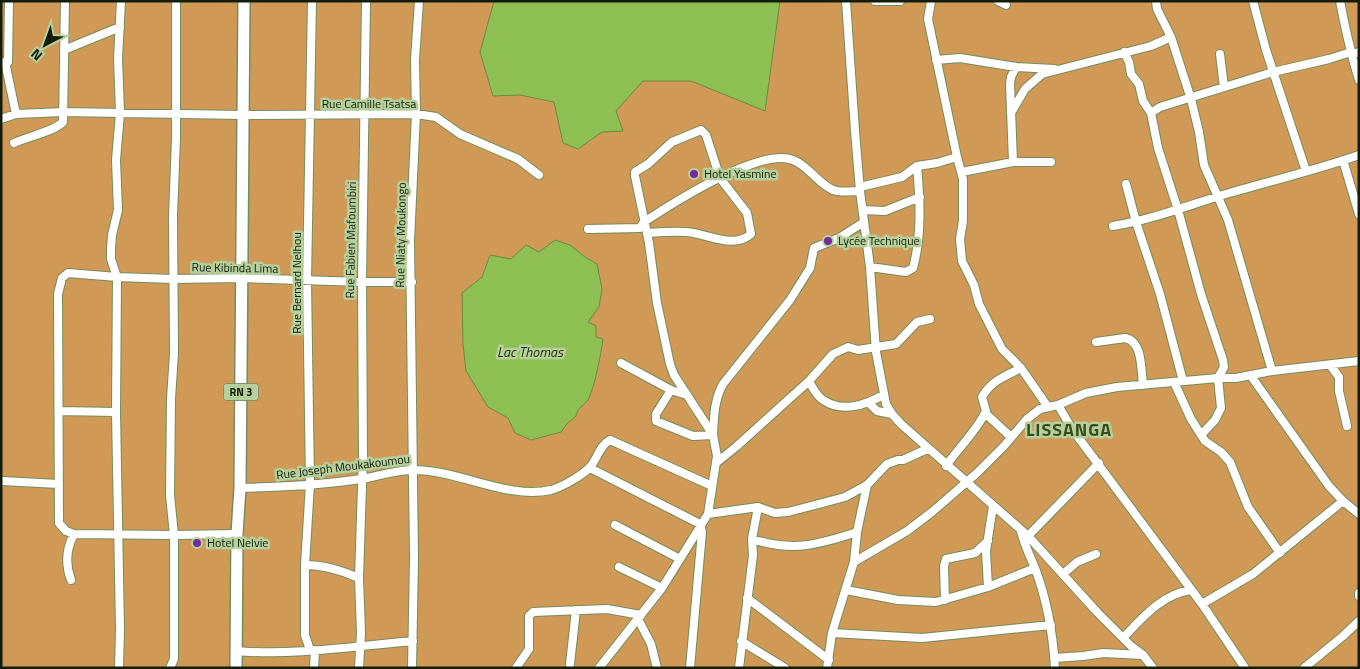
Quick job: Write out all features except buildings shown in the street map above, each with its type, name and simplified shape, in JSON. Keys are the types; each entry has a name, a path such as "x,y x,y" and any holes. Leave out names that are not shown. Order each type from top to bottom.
{"highway":[{"name":"RN 3","path":"236,668 240,488 244,1"}],"street":[{"path":"9,1 8,62 3,62 16,114"},
{"path":"14,143 31,135 53,129 60,125 64,118 65,1"},
{"path":"119,668 116,412 117,277 111,259 111,248 118,210 116,160 120,113 118,58 122,1"},
{"path":"170,668 174,658 174,535 170,495 171,399 174,353 176,1"},
{"name":"Rue Bernard Nelhou","path":"312,1 307,280 310,484 305,635 312,650 314,668"},
{"name":"Rue Fabien Mafoumbiri","path":"359,668 359,578 363,456 362,282 366,1"},
{"name":"Rue Niaty Moukongo","path":"412,668 414,558 410,241 416,114 415,60 419,1"},
{"path":"846,1 860,189 870,267 876,347 883,395 892,414 927,449 1021,532 1028,536 1124,638 1143,655 1153,668"},
{"path":"875,1 900,1"},
{"path":"931,1 928,19 957,157 962,172 964,216 960,239 960,255 974,285 979,304 1004,352 1021,368 1048,407"},
{"path":"1156,1 1157,9 1170,37 1191,99 1204,165 1228,220 1272,371"},
{"path":"1253,1 1273,72 1306,171"},
{"path":"1340,1 1349,38 1355,52 1359,80"},
{"path":"64,50 120,27"},
{"path":"1011,113 1024,91 1042,74 1151,46 1170,37"},
{"path":"1124,52 1129,62 1131,74 1139,84 1143,101 1151,113 1158,148 1178,210 1201,294 1224,360 1224,367 1218,378 1221,408 1215,420 1201,434"},
{"path":"1151,113 1160,107 1191,99 1273,72 1355,52"},
{"path":"1220,54 1224,87"},
{"path":"936,60 960,58 1016,67 1056,69"},
{"path":"1013,162 1010,84 1016,67"},
{"path":"1010,84 1024,91"},
{"name":"Rue Camille Tsatsa","path":"1,119 16,114 63,112 242,115 416,114 436,117 460,134 518,159 539,175"},
{"path":"647,233 693,233 707,235 726,242 751,234 747,213 720,178 706,135 700,130 672,142 648,164 636,172 635,179 647,233 656,297 670,364 674,375 713,435"},
{"path":"1113,226 1136,222 1178,210 1217,196 1359,155"},
{"path":"588,229 640,228 644,222 696,190 758,162 784,157 796,161 834,191 860,189 902,176 917,166 957,157"},
{"path":"1343,160 1359,214"},
{"path":"962,172 1013,162 1051,162"},
{"path":"870,267 906,272 912,270 916,256 920,197 917,166"},
{"path":"1126,184 1136,222 1160,294 1183,381"},
{"path":"863,210 885,210 920,197"},
{"path":"599,668 662,588 700,524 708,514 716,463 713,435 716,401 723,384 790,300 810,268 814,248 839,238 864,222"},
{"name":"Rue Kibinda Lima","path":"74,534 66,531 60,523 58,312 60,282 65,275 173,279 242,278 412,282"},
{"path":"716,463 808,381 833,354 848,347 858,350 896,344 917,322 930,319"},
{"path":"1096,342 1125,338 1135,343 1143,385"},
{"path":"854,562 907,531 966,483 1026,419 1040,409 1058,406 1086,393 1101,390 1251,376 1272,371 1359,361"},
{"path":"621,363 670,390 687,395"},
{"path":"1330,365 1338,374 1339,391 1347,426"},
{"path":"946,466 958,448 978,427 986,410 982,397 988,387 998,379 1021,368"},
{"path":"1251,376 1330,486 1343,502 1359,514"},
{"path":"808,381 820,398 836,405 851,407 869,403 883,395"},
{"path":"1174,382 1191,419 1201,434 1209,445 1221,452 1230,462 1248,507 1280,553"},
{"path":"670,390 656,414 656,421 693,436 713,435"},
{"path":"869,403 877,411 892,414"},
{"path":"1058,406 1072,428 1100,463 1190,590 1202,604 1245,668"},
{"path":"59,411 116,412"},
{"path":"985,413 1011,437"},
{"path":"690,668 702,532 700,524 590,468 602,446 610,440 712,486"},
{"path":"708,514 758,507 775,513 788,512 844,497 867,484 887,464 904,460 927,449"},
{"path":"1028,536 1100,463"},
{"name":"Rue Joseph Moukakoumou","path":"240,488 361,479 413,470 448,474 527,492 545,491 561,486 590,468"},
{"path":"2,481 59,484"},
{"path":"828,664 832,633 854,562 857,532 867,484"},
{"path":"1202,604 1245,579 1343,502"},
{"path":"988,588 986,551 992,506"},
{"path":"739,668 753,555 752,539 758,507"},
{"path":"615,525 680,559"},
{"path":"752,539 765,543 801,547 857,532"},
{"path":"1021,532 1035,568 1051,625 1055,668"},
{"path":"71,580 66,567 70,543 74,534 238,534"},
{"path":"946,600 944,566 946,559 975,553 988,541"},
{"path":"1063,574 1077,562 1096,554"},
{"path":"306,565 323,567 359,578"},
{"path":"619,567 662,588"},
{"path":"846,590 898,600 936,602 988,588 1035,568"},
{"path":"1124,638 1147,612 1178,592 1190,590"},
{"path":"747,598 828,664"},
{"path":"516,668 529,649 530,614 533,612 607,609 640,617"},
{"path":"570,664 576,610"},
{"path":"640,617 651,644 657,668"},
{"path":"1304,668 1359,621"},
{"path":"832,633 922,638 1051,625"},
{"path":"741,641 785,668"},
{"path":"236,651 260,653 413,642"},
{"path":"1054,658 1103,653 1143,655"}],"shaded area":[{"path":"1,1 1359,1 1359,668 1,668"}],"water":[{"path":"494,1 780,1 765,111 691,81 643,81 616,111 623,131 602,132 578,149 563,143 554,102 520,95 493,96 480,52"},
{"name":"Lac Thomas","path":"555,240 570,245 597,264 602,289 599,307 588,322 596,326 596,337 603,339 596,378 587,401 561,432 531,440 515,433 508,418 488,407 466,371 463,344 462,293 482,277 490,255 511,259 526,245 539,252"}],"place":[{"name":"Hotel Yasmine","path":"694,174"},
{"name":"Lycée Technique","path":"828,241"},
{"name":"Hotel Nelvie","path":"197,543"}],"district":[{"name":"LISSANGA","path":"1069,430"}]}
